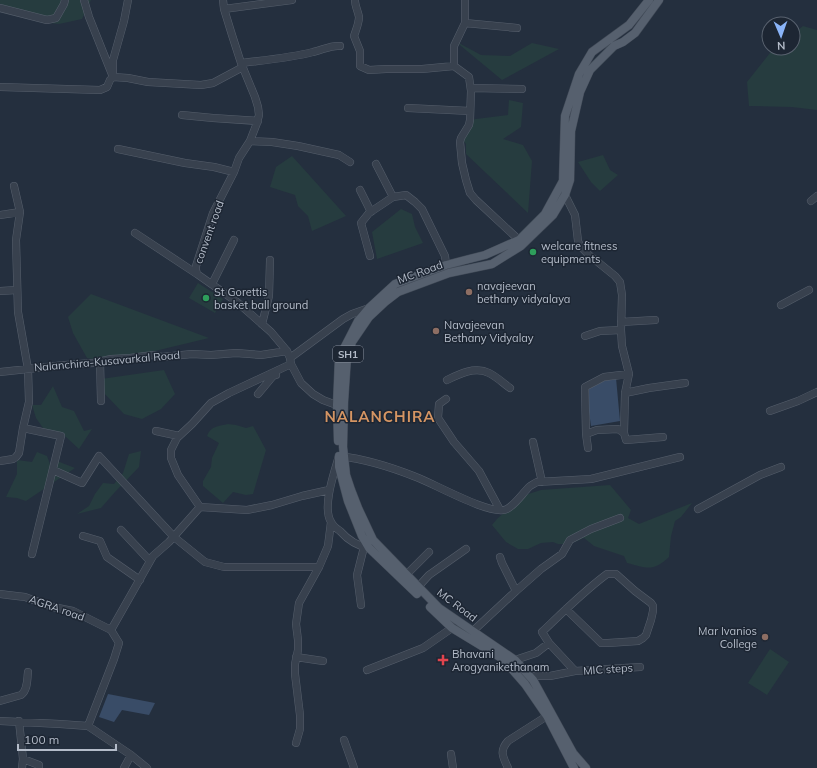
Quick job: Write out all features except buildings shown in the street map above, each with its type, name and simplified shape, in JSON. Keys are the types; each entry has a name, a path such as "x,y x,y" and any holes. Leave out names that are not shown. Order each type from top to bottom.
{"main road":[{"name":"MC Road","path":"574,768 530,680 503,658 452,628 367,547 348,501 340,467 343,447 339,358 358,321 369,308 395,284 446,265 485,255 519,240 545,214 562,181 566,116 579,74 592,52 629,24 649,0"},
{"name":"MC Road","path":"341,407 347,356 352,342 369,317 375,311 398,292 449,273 492,264 521,246 553,215 565,195 570,180 570,131 580,92 590,70 614,46 623,42 635,33 659,0"},
{"name":"MC Road","path":"341,456 351,490 373,540 439,608 515,660 530,680 573,753 586,768"}],"street":[{"path":"0,8 47,20 56,18 65,0"},
{"path":"84,0 89,17 113,77"},
{"path":"0,87 100,90 107,86 113,77 113,60 124,21 128,0"},
{"name":"convent road","path":"223,0 224,9 242,65 258,107 259,115 250,141 239,158 234,172 214,213 196,266 197,274 237,302 271,332 290,360 301,383 313,394 323,400 341,407"},
{"path":"224,9 292,0"},
{"path":"355,0 359,16 354,36 360,51 360,66 369,70 422,69 454,66 469,77 471,88 470,120 460,142 462,163 470,193 519,240"},
{"path":"454,66 454,46 465,23 465,0"},
{"path":"465,23 517,28"},
{"path":"113,77 148,82 201,85 212,83 242,65 313,52 329,46 340,46"},
{"path":"471,88 522,89"},
{"path":"408,108 470,111"},
{"path":"182,115 258,120"},
{"path":"250,141 272,142 339,155 350,162"},
{"path":"118,149 234,172"},
{"path":"376,164 393,197"},
{"path":"0,461 16,457 19,453 29,402 28,369 18,312 16,240 20,212 14,186"},
{"path":"360,190 371,212"},
{"path":"370,256 361,223 371,212 393,197 406,195 422,210 445,256 446,265"},
{"path":"565,195 575,215 580,246 620,282 622,295 622,346 629,374 625,393 624,433 626,440 663,437"},
{"path":"0,215 20,212"},
{"path":"135,233 197,274"},
{"path":"212,284 234,240"},
{"path":"262,324 269,296 270,260"},
{"path":"0,291 17,290"},
{"path":"781,305 809,290"},
{"path":"200,507 178,475 171,458 171,450 182,432 192,424 211,403 290,360 343,319 369,308"},
{"path":"621,322 655,320"},
{"path":"585,336 600,331 621,330"},
{"name":"Nalanchira-Kusavarkal Road","path":"0,372 65,364 94,363 111,359 153,355 162,357 192,354 211,355 236,353 261,355 290,360"},
{"path":"258,394 273,376 285,372 290,360"},
{"path":"100,361 100,401"},
{"path":"447,380 466,372 478,370 487,372 510,388"},
{"path":"588,448 586,434 585,387 604,377 629,374"},
{"path":"625,393 685,383"},
{"path":"770,411 798,401 817,392"},
{"path":"446,399 439,404 438,418 454,442 479,471 500,510"},
{"path":"23,428 61,436 32,554"},
{"path":"586,434 597,430 618,429 624,433"},
{"path":"156,431 178,437"},
{"path":"533,442 542,482"},
{"path":"53,470 82,483 99,456 174,537 205,562 224,567 319,567"},
{"path":"296,743 300,728 295,674 298,640 296,624 299,603 319,567 328,546 331,522 328,510 329,490 341,456 376,463 416,477 473,503 493,510 508,509 530,486 537,482 591,479 680,457"},
{"path":"698,509 760,475 781,467"},
{"path":"200,507 247,510 329,490"},
{"path":"88,726 114,659 118,643 111,630 153,556 174,537 200,507"},
{"path":"473,631 495,609 541,569 562,554 570,540 591,529 620,518"},
{"path":"331,522 346,539 360,546 367,547 357,576 361,605"},
{"path":"122,530 150,561"},
{"path":"83,536 100,541 106,557 140,580"},
{"path":"418,587 429,575 466,549"},
{"path":"406,575 429,552"},
{"path":"500,557 516,591"},
{"path":"566,609 597,639 608,644 638,641 643,638 646,635 651,620 653,606 616,574 607,574 595,583 566,609 542,632 549,644 575,671"},
{"name":"AGRA road","path":"0,594 25,597 53,607 73,611 111,630"},
{"path":"367,670 423,648 452,628"},
{"path":"515,660 536,653 549,644"},
{"path":"296,657 324,661"},
{"name":"MIC steps","path":"530,680 575,671 640,667"},
{"path":"0,701 24,693 26,690 28,672"},
{"path":"508,768 502,751 504,746 508,741 547,716"},
{"path":"0,721 88,726 131,755 147,768"},
{"path":"19,721 23,759 22,768"},
{"path":"344,740 354,768"},
{"path":"451,754 453,768"},
{"path":"124,768 131,755"},
{"path":"23,759 39,765 39,768"}],"green space":[{"path":"0,0 91,0 82,19 59,24 40,22 0,11"},
{"path":"803,26 817,30 817,110 792,107 749,106 747,82 768,56 801,56 801,28"},
{"path":"455,41 481,55 510,56 532,43 559,49 502,80"},
{"path":"509,100 523,103 521,127 503,139 523,145 532,161 528,213 466,154 466,144 459,136 468,120 508,115"},
{"path":"603,155 610,170 618,175 600,191 591,182 578,162"},
{"path":"292,156 346,216 312,231 308,216 298,206 295,195 270,187 276,167"},
{"path":"401,209 412,214 415,227 423,243 377,259 372,232"},
{"name":"St Gorettis basket ball ground","path":"198,283 223,299 215,313 189,298"},
{"path":"91,294 209,338 109,362 87,358 73,333 68,317"},
{"path":"164,370 175,394 161,409 142,419 124,414 103,392 101,379"},
{"path":"53,386 62,407 74,411 84,431 92,429 79,449 66,437 43,428 36,418 32,405 41,405"},
{"path":"228,424 246,428 253,426 266,450 253,494 246,495 233,492 223,503 203,486 203,481 211,467 212,458 219,443 207,436 208,433 213,428"},
{"path":"141,451 139,467 101,508 77,514 89,506 103,483 114,484 123,473 129,454"},
{"path":"37,452 47,456 51,467 57,461 75,468 26,501 6,497 17,474 17,460 32,462"},
{"path":"610,485 631,510 628,518 639,524 692,503 681,517 675,521 671,536 669,557 663,562 650,568 627,563 624,556 594,546 584,538 570,544 558,544 553,542 541,543 528,549 518,549 506,542 492,525 522,496 541,490"},
{"path":"770,649 789,662 767,695 748,683"}],"water":[{"path":"616,378 620,421 591,426 585,383"},
{"path":"108,694 155,703 149,715 122,710 114,722 99,717"}],"place":[{"name":"welcare fitness equipments","path":"533,252"},
{"name":"navajeevan bethany vidyalaya","path":"469,292"},
{"name":"St Gorettis basket ball ground","path":"206,298"},
{"name":"Navajeevan Bethany Vidyalay","path":"436,331"},
{"name":"Mar Ivanios College","path":"765,637"},
{"name":"Bhavani Arogyanikethanam","path":"443,660"}],"district":[{"name":"NALANCHIRA","path":"380,417"}]}
